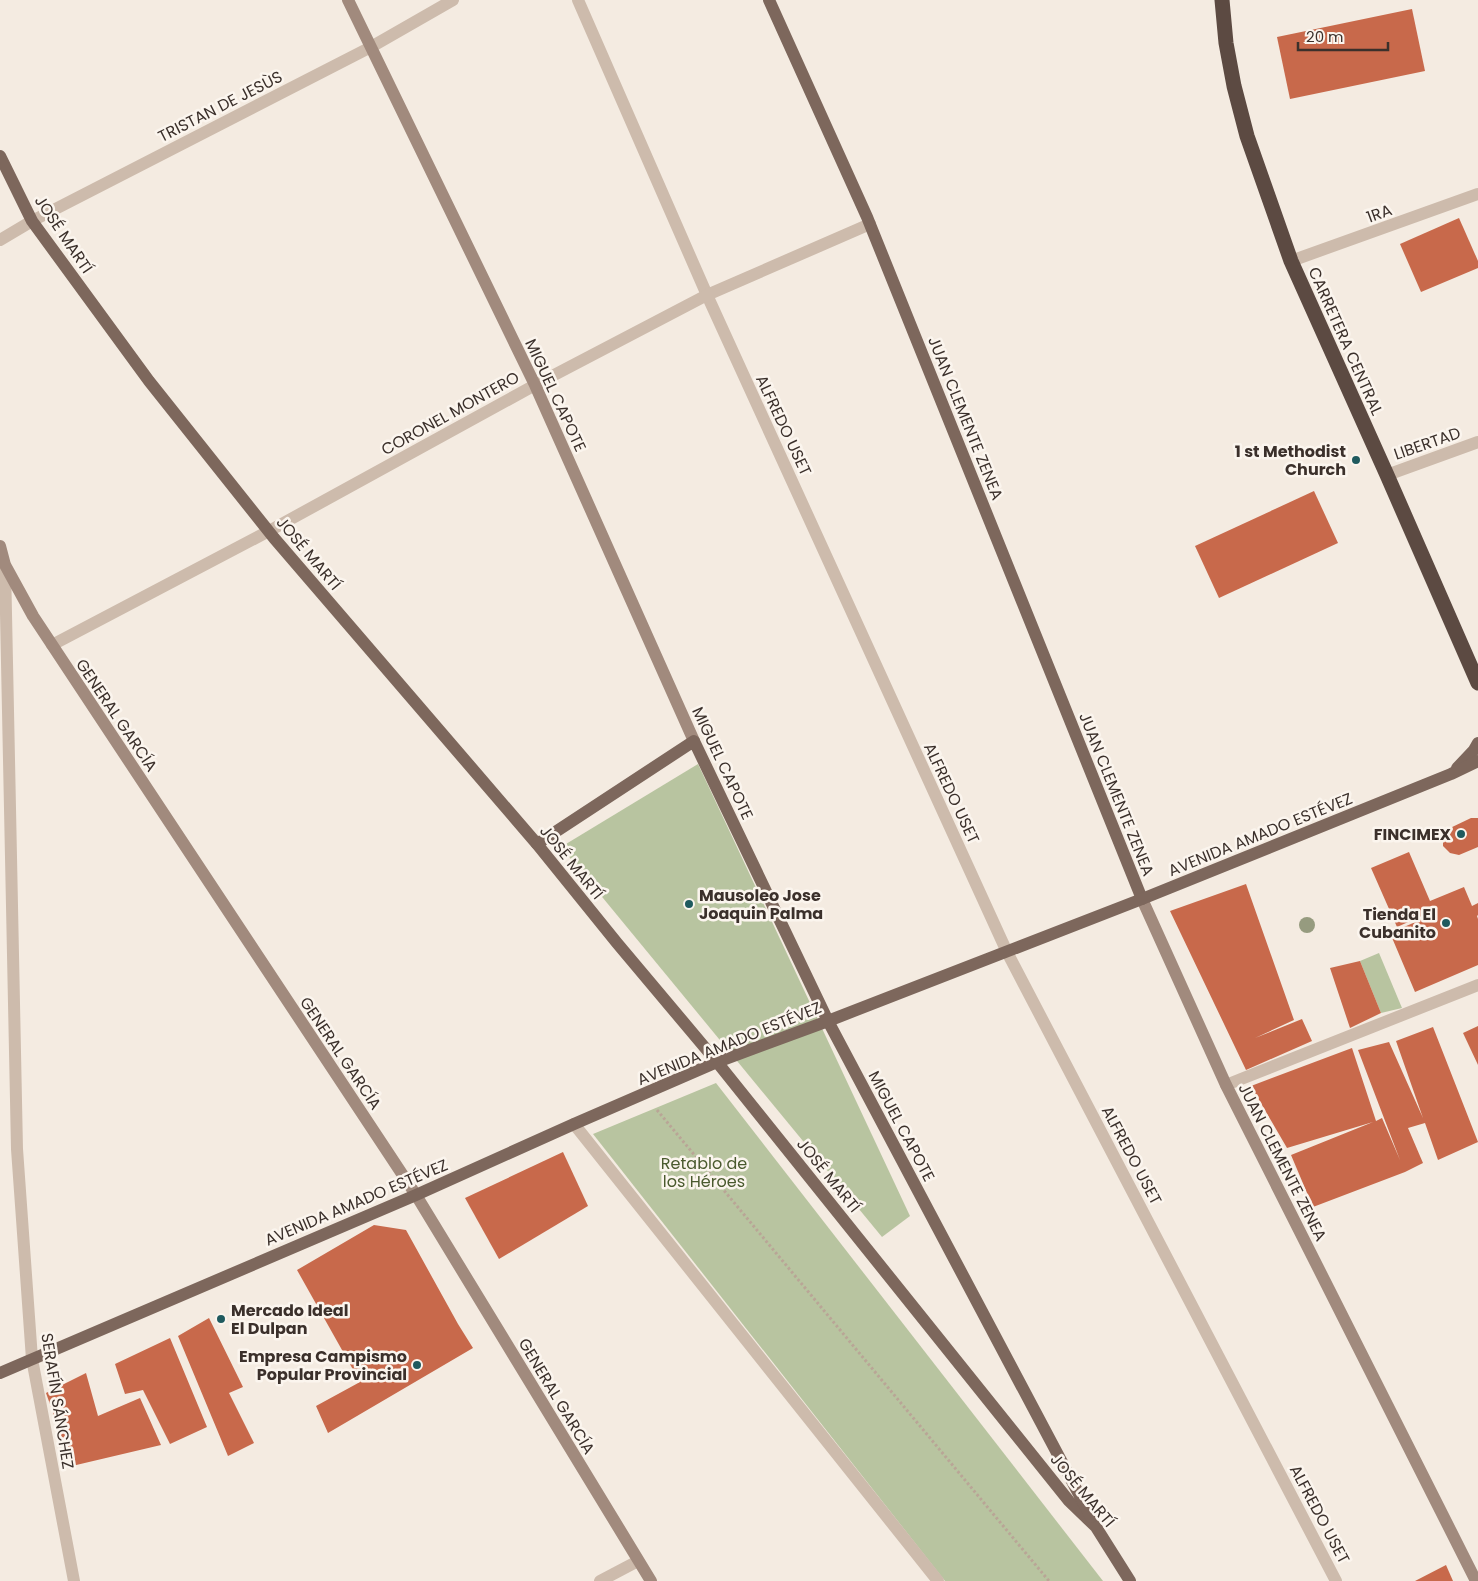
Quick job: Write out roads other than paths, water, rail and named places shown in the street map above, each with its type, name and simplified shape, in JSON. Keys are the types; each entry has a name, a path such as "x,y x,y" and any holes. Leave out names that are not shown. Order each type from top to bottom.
{"highway":[{"name":"CARRETERA CENTRAL","path":"1222,0 1226,43 1234,86 1247,136 1290,261 1387,474 1478,683"}],"main road":[{"name":"JUAN CLEMENTE ZENEA","path":"769,0 870,224 1142,899"},
{"name":"JOSÉ MARTÍ","path":"0,156 32,221 149,381 269,531 537,844 616,943 717,1062 1063,1493 1096,1527 1130,1581"},
{"path":"537,844 694,741"},
{"name":"MIGUEL CAPOTE","path":"694,741 828,1021 1096,1527"},
{"path":"1451,774 1474,750 1478,743"},
{"name":"AVENIDA AMADO ESTÉVEZ","path":"0,1373 416,1195 717,1062 1142,899 1451,774 1478,761"}],"street":[{"name":"MIGUEL CAPOTE","path":"348,0 535,385 694,741"},
{"name":"TRISTAN DE JESÙS","path":"0,240 32,221 371,47 453,0"},
{"name":"ALFREDO USET","path":"578,0 707,295 1007,952 1336,1581"},
{"name":"1RA","path":"1290,261 1478,194"},
{"name":"CORONEL MONTERO","path":"52,645 269,531 535,385 707,295 870,224"},
{"name":"LIBERTAD","path":"1387,474 1478,442"},
{"name":"GENERAL GARCÍA","path":"0,546 5,565 33,616 416,1195 651,1581"},
{"name":"SERAFÍN SÁNCHEZ","path":"5,565 17,1149 32,1359 74,1581"},
{"name":"JUAN CLEMENTE ZENEA","path":"1142,899 1226,1085 1476,1581"},
{"path":"1226,1085 1478,985"},
{"path":"574,1124 938,1581"},
{"path":"600,1581 638,1561"}],"place":[{"name":"1 st Methodist Church","path":"1356,460"},
{"name":"FINCIMEX","path":"1461,834"},
{"name":"Mausoleo Jose Joaquin Palma","path":"689,904"},
{"name":"Tienda El Cubanito","path":"1446,923"},
{"name":"Mercado Ideal El Dulpan","path":"221,1319"},
{"name":"Empresa Campismo Popular Provincial","path":"417,1365"}],"park label":[{"name":"Retablo de los Héroes","path":"704,1172"}]}
